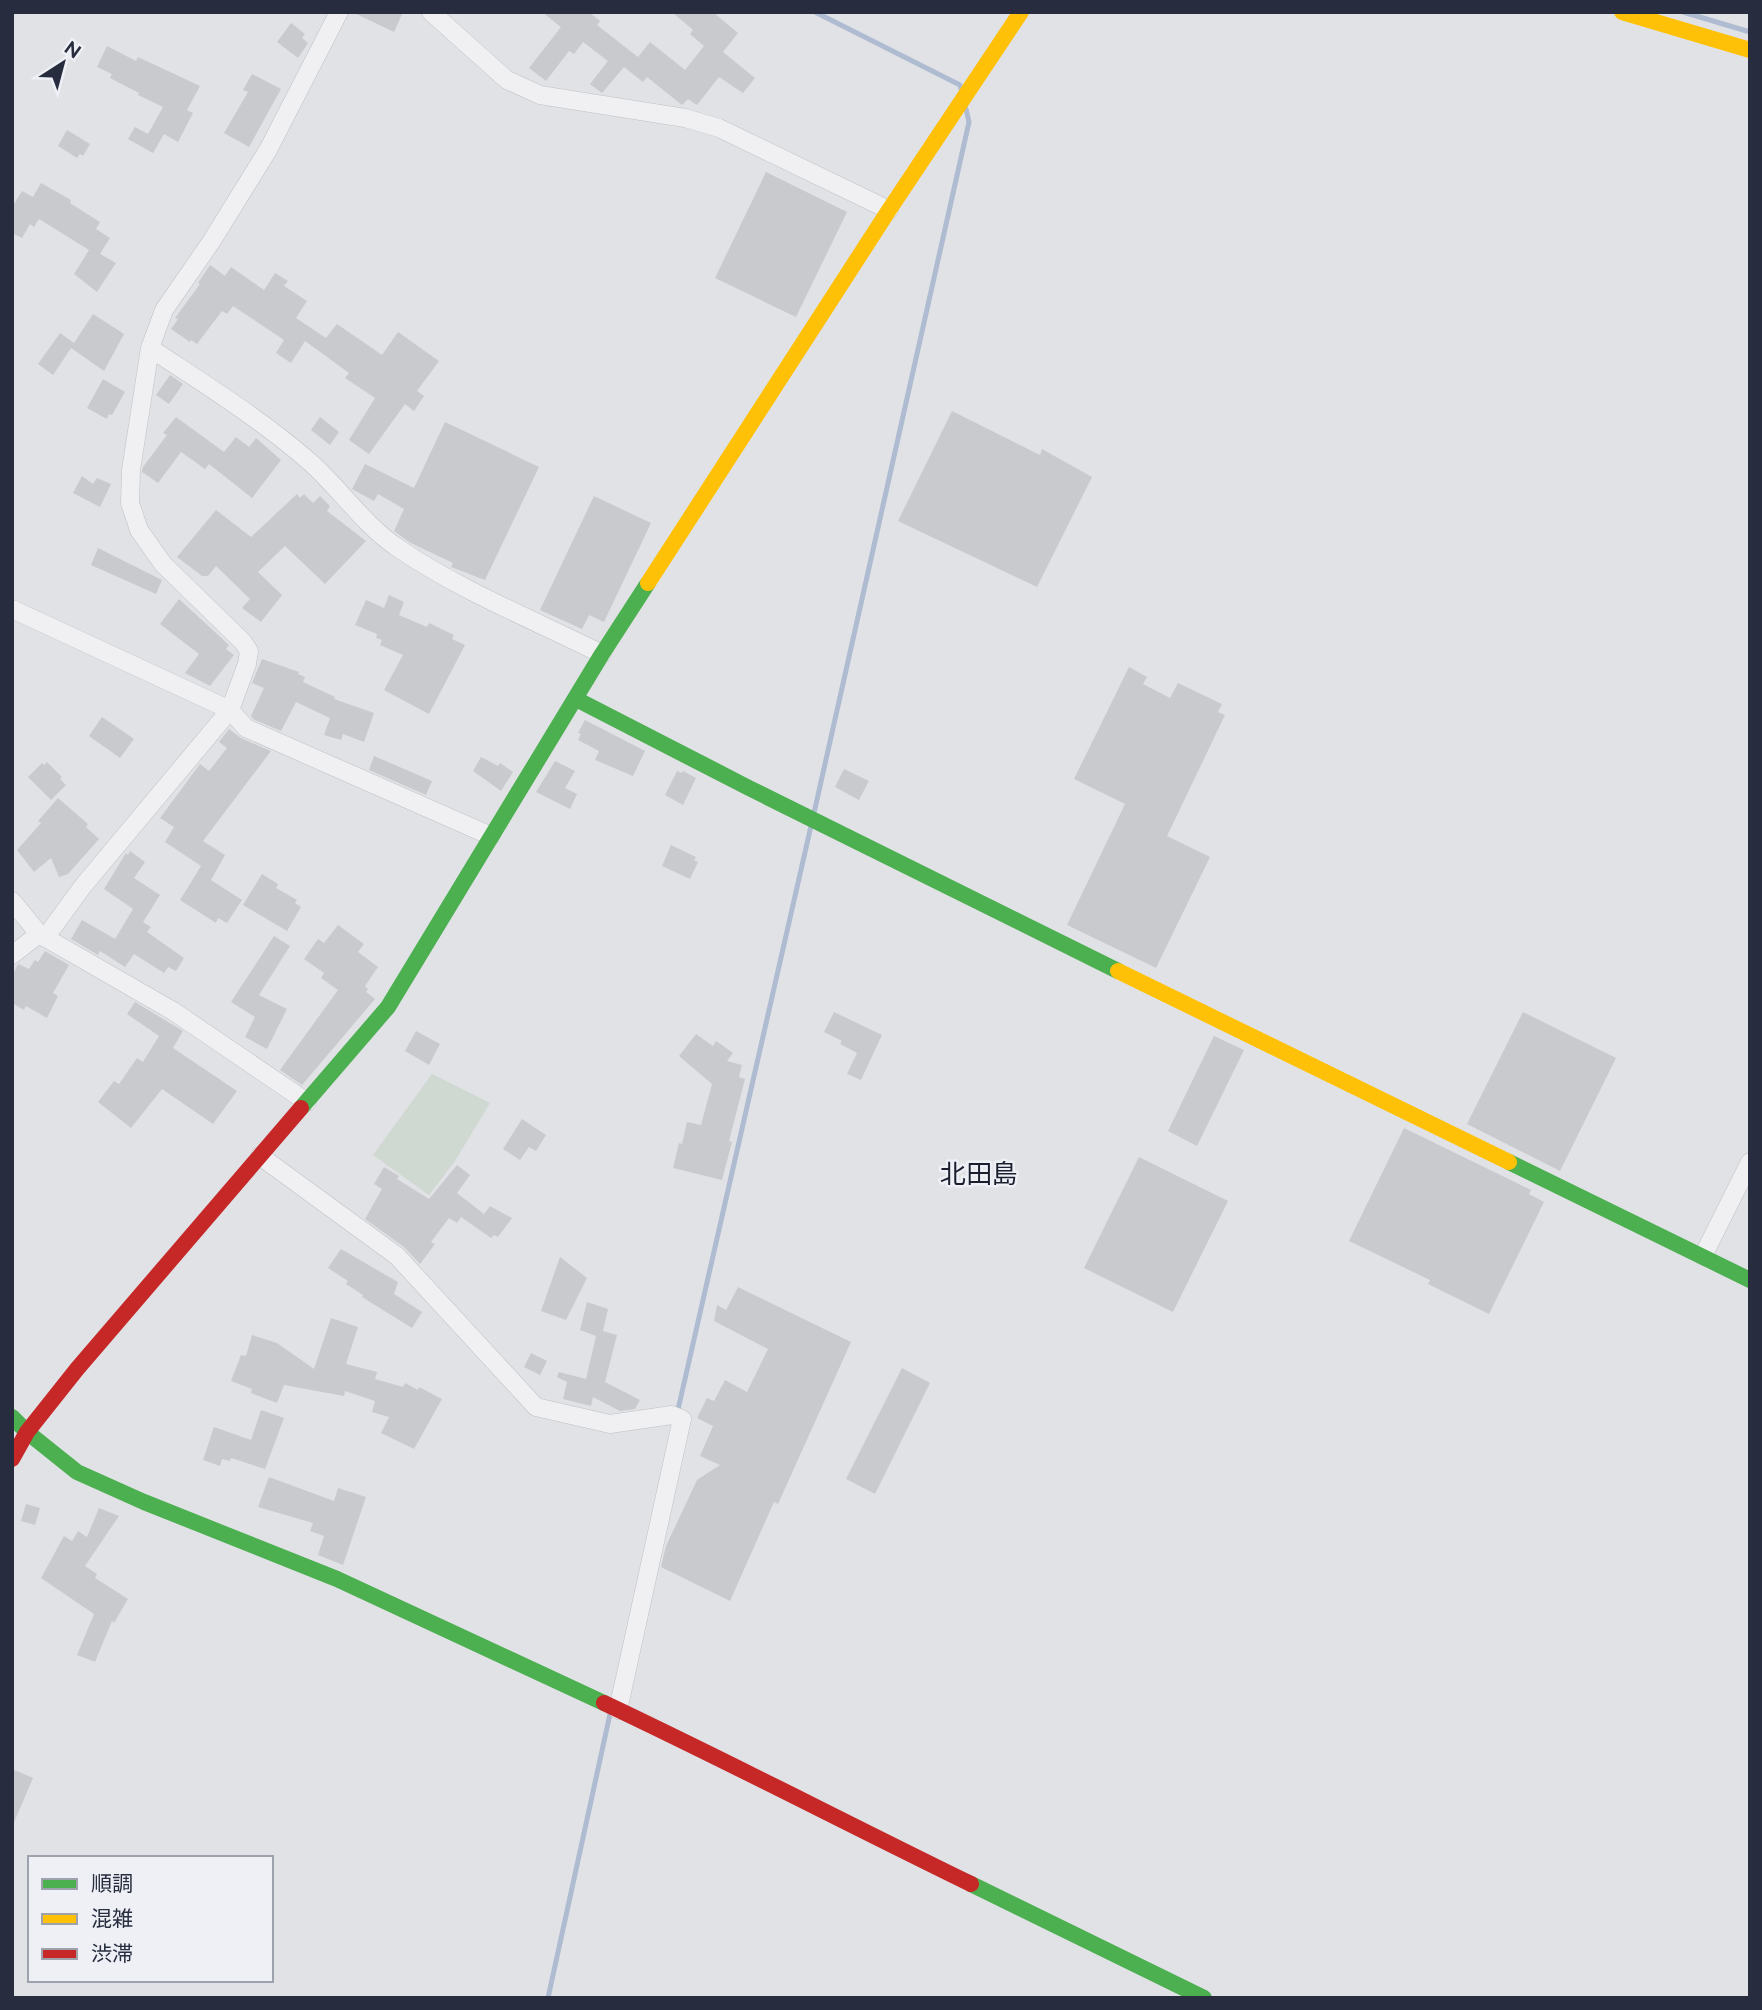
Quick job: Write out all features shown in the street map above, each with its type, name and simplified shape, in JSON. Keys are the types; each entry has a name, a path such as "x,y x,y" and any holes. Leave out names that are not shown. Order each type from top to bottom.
{"street":[{"path":"12,955 42,936 230,710 247,664 249,651 243,642 163,564 139,530 130,503 131,470 150,348 164,310 211,242 268,150 339,12"},
{"path":"431,12 507,80 540,95 685,118 719,128 889,211"},
{"path":"12,1459 27,1432 78,1369 388,1007 602,654 1021,12"},
{"path":"1622,12 1750,50"},
{"path":"150,348 228,400 311,463 375,530 398,548 443,576 602,654"},
{"path":"12,610 230,710 246,728 491,836"},
{"path":"576,699 1202,1013 1750,1280"},
{"path":"12,901 42,936 173,1011 307,1102"},
{"path":"260,1156 397,1256 536,1407 610,1424 673,1415 682,1419 618,1710"},
{"path":"1703,1256 1750,1162"},
{"path":"12,1416 27,1432 77,1472 144,1502 337,1579 618,1710 1203,1998"}],"shaded area":[{"path":"432,1074 490,1103 455,1161 429,1195 373,1155"}],"building":[{"path":"352,12 403,12 394,32"},
{"path":"542,12 589,12 600,21 597,25 638,57 650,42 685,70 704,46 690,34 693,30 672,12 713,12 738,33 723,52 755,78 743,93 719,77 697,105 688,99 682,105 647,77 643,82 624,67 602,93 590,84 608,61 583,42 574,54 569,51 546,81 529,68 561,27"},
{"path":"291,23 305,34 302,38 308,43 298,58 277,42"},
{"path":"107,46 136,61 138,57 200,86 187,110 193,113 178,142 164,134 153,153 128,139 135,127 148,134 163,107 138,95 139,93 110,78 112,74 97,67"},
{"path":"252,74 281,89 249,147 224,133 248,92 243,90"},
{"path":"67,130 90,144 83,156 80,154 77,158 58,146"},
{"path":"766,172 847,212 796,317 715,278"},
{"path":"41,183 71,200 70,203 100,222 96,229 110,238 100,254 116,263 97,292 74,274 89,250 39,219 34,227 30,224 22,238 12,233 12,207 22,191 33,197"},
{"path":"210,265 225,276 231,267 264,290 275,273 288,281 284,286 307,301 296,318 326,338 337,324 382,355 398,332 439,361 417,391 424,396 414,411 405,404 369,454 349,440 375,398 345,378 349,373 305,341 291,363 276,353 284,340 233,306 227,314 222,311 197,344 171,329 178,319 175,318 200,284 198,283"},
{"path":"93,314 124,334 104,371 71,348 53,375 38,364 60,333 74,343"},
{"path":"170,375 183,384 169,404 156,395"},
{"path":"103,379 125,392 107,419 87,408"},
{"path":"952,411 1040,455 1042,449 1092,477 1037,587 898,521"},
{"path":"176,417 224,452 236,437 249,447 256,438 281,460 252,498 209,464 205,469 181,452 158,483 142,472 143,467 167,435 163,433"},
{"path":"320,417 339,432 330,445 311,430"},
{"path":"445,422 539,467 485,580 451,567 453,563 409,542 394,531 404,509 378,494 374,501 352,489 365,464 414,488"},
{"path":"82,476 93,484 97,478 111,484 100,507 73,493"},
{"path":"297,494 300,498 304,494 313,503 320,496 330,506 327,511 366,541 325,584 285,546 258,572 282,595 261,622 242,608 250,599 216,566 208,576 202,576 177,557 216,510 251,537"},
{"path":"594,496 651,523 604,622 589,615 582,629 540,610"},
{"path":"98,548 162,580 156,594 91,565"},
{"path":"389,595 404,602 399,615 427,627 429,623 454,635 452,639 465,645 429,714 384,690 403,655 380,645 382,640 376,638 377,634 355,625 366,600 384,608"},
{"path":"179,599 229,645 226,649 234,655 210,686 185,673 199,654 160,624"},
{"path":"262,659 299,672 298,674 305,677 303,682 335,697 334,699 374,713 364,742 343,734 341,740 324,735 330,718 296,702 281,731 253,719 251,716 264,688 252,683"},
{"path":"1129,667 1147,677 1143,684 1170,698 1178,683 1222,704 1218,712 1225,715 1167,836 1210,857 1156,968 1067,925 1125,804 1074,779"},
{"path":"102,717 134,739 120,758 89,736"},
{"path":"585,720 645,751 633,776 595,760 599,751 578,740 581,734 578,733"},
{"path":"229,729 241,738 271,751 203,841 225,855 211,880 242,900 227,923 218,918 216,923 180,900 201,866 165,842 174,827 160,818 200,764 209,771 227,748 219,742"},
{"path":"374,756 432,781 426,795 369,770"},
{"path":"481,757 498,766 500,763 513,772 501,791 473,771"},
{"path":"555,761 575,771 565,788 577,794 570,809 536,792"},
{"path":"47,762 66,785 51,800 28,777 42,763 44,765"},
{"path":"844,769 869,781 859,800 835,787"},
{"path":"677,771 696,778 683,805 665,795"},
{"path":"58,798 88,824 86,827 99,839 68,874 59,877 51,858 34,872 17,850 41,823 38,821"},
{"path":"671,845 696,857 694,860 698,862 690,879 662,866"},
{"path":"130,851 145,862 134,878 160,895 143,922 151,927 147,932 184,958 176,971 168,967 164,973 134,954 125,967 100,951 98,955 71,939 82,920 115,939 133,909 104,889 126,853 128,855"},
{"path":"262,874 278,884 276,888 297,900 295,903 301,907 287,931 243,905"},
{"path":"338,925 364,944 358,952 378,967 365,986 368,989 366,992 375,999 302,1085 280,1070 338,990 321,978 324,973 304,959 318,939 324,943"},
{"path":"274,936 290,946 259,995 287,1009 267,1049 245,1037 255,1017 231,1002"},
{"path":"45,951 69,965 53,993 58,996 47,1018 26,1006 24,1010 12,1003 12,976 18,964 29,969"},
{"path":"135,1002 183,1031 173,1048 237,1091 213,1124 162,1089 131,1128 98,1102 114,1081 119,1084 137,1058 143,1062 159,1036 127,1014"},
{"path":"834,1012 882,1035 861,1080 847,1074 857,1053 824,1032"},
{"path":"1523,1012 1616,1058 1560,1171 1467,1124"},
{"path":"416,1031 440,1044 429,1065 405,1051"},
{"path":"696,1034 713,1046 716,1041 733,1053 727,1061 742,1065 739,1077 745,1079 722,1180 673,1168 687,1122 701,1125 712,1084 679,1056"},
{"path":"1214,1036 1244,1050 1197,1146 1168,1131"},
{"path":"522,1119 546,1135 536,1151 529,1147 520,1160 503,1149"},
{"path":"1404,1128 1531,1190 1529,1194 1544,1202 1489,1314 1428,1284 1430,1280 1349,1241"},
{"path":"1139,1157 1228,1201 1173,1312 1084,1268"},
{"path":"457,1165 470,1175 457,1193 484,1214 490,1206 512,1218 498,1237 494,1235 491,1238 461,1217 457,1223 449,1218 431,1242 435,1244 420,1264 404,1247 365,1219 382,1189 374,1184 384,1167 399,1176 397,1179 429,1199"},
{"path":"341,1249 398,1282 394,1294 422,1312 412,1328 362,1297 363,1295 346,1284 348,1281 328,1268"},
{"path":"560,1257 587,1278 566,1320 541,1311"},
{"path":"738,1287 851,1342 778,1504 774,1502 730,1601 661,1567 666,1546 697,1480 720,1465 700,1456 713,1426 697,1418 707,1398 714,1401 725,1380 747,1392 768,1349 714,1321 717,1305 726,1310"},
{"path":"587,1302 608,1309 603,1331 617,1335 605,1382 640,1400 635,1409 620,1411 593,1397 591,1406 563,1399 567,1382 557,1377 559,1372 586,1379 596,1336 580,1330"},
{"path":"331,1318 358,1327 346,1364 377,1372 375,1379 403,1387 405,1383 418,1390 419,1387 442,1399 414,1449 381,1433 389,1417 372,1412 375,1401 345,1391 344,1396 284,1385 277,1403 251,1393 252,1389 231,1381 241,1355 246,1356 252,1335 277,1343 314,1369"},
{"path":"531,1353 547,1361 540,1375 524,1367"},
{"path":"902,1368 930,1383 875,1494 846,1479"},
{"path":"261,1410 284,1418 265,1469 231,1458 230,1461 222,1459 220,1466 203,1460 214,1427 251,1440"},
{"path":"269,1477 334,1501 338,1488 366,1497 343,1565 318,1555 324,1536 310,1531 313,1523 258,1507"},
{"path":"26,1504 40,1508 35,1525 21,1521"},
{"path":"99,1508 119,1516 85,1566 97,1574 95,1578 128,1599 114,1623 112,1621 95,1662 77,1655 94,1614 41,1578 64,1536 72,1541 78,1531 87,1537"},
{"path":"12,1769 33,1778 12,1827"}],"waterway":[{"path":"815,12 960,85 961,89"},
{"path":"1683,12 1750,32"},
{"path":"814,813 969,122 966,109"},
{"path":"677,1414 811,826"},
{"path":"548,1998 610,1714"}],"traffic: fast":[{"path":"301,1108 388,1007 648,583"},
{"path":"576,699 1118,971"},
{"path":"1509,1162 1750,1280"},
{"path":"12,1417 77,1472 144,1502 337,1579 604,1703"},
{"path":"971,1884 1204,1998"}],"traffic: slow":[{"path":"648,583 889,210 1021,12"},
{"path":"1622,12 1750,50"},
{"path":"1118,971 1509,1162"}],"traffic: jam":[{"path":"12,1459 27,1432 77,1369 301,1108"},
{"path":"604,1703 971,1884"}],"district":[{"name":"北田島","path":"979,1174"}]}
